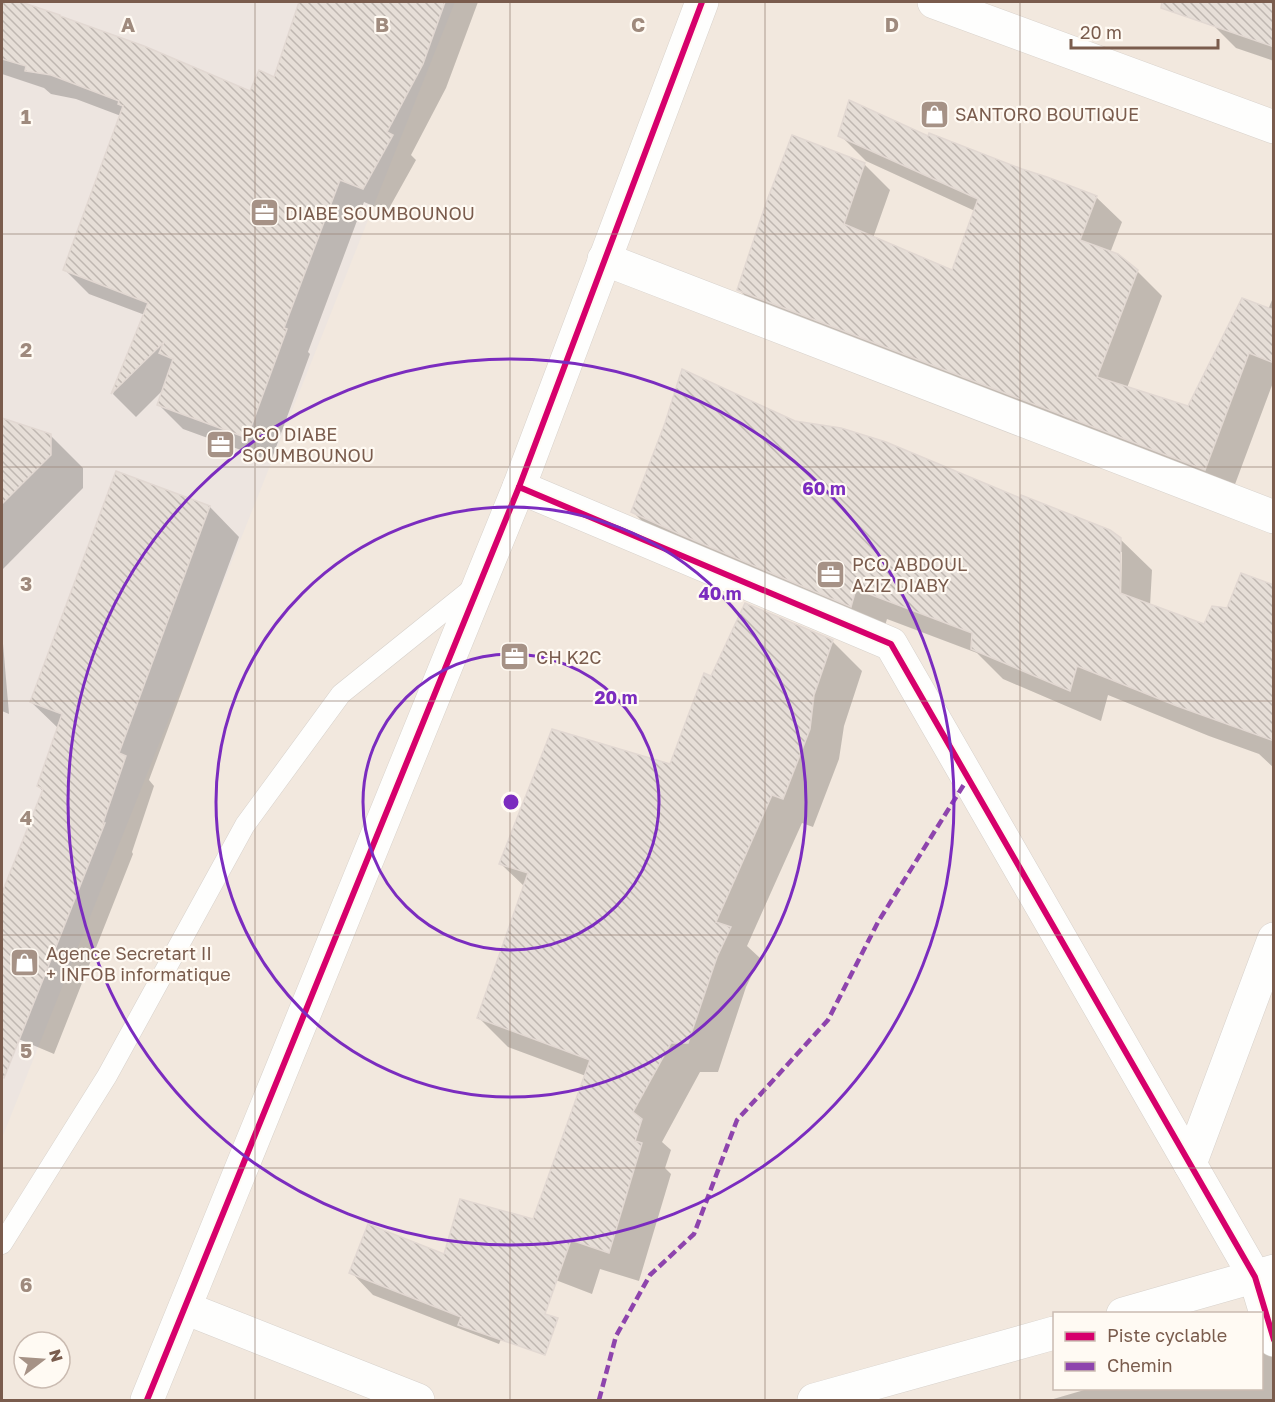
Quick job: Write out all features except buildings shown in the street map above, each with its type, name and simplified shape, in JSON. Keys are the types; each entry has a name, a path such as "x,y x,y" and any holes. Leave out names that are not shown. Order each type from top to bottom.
{"street":[{"path":"147,1401 519,487 702,2"},
{"path":"934,2 1274,127"},
{"path":"604,259 1274,517"},
{"path":"519,487 891,644 1190,1164 1264,1274 1274,1340"},
{"path":"1190,1164 1274,939"},
{"path":"1131,1312 1264,1274"},
{"path":"185,1308 418,1401"},
{"path":"814,1401 1053,1333"}],"lane":[{"path":"2,1244 107,1076 245,825 341,694 478,584"}],"shaded area":[{"path":"2,2 1273,2 1273,1400 2,1400"},
{"path":"2,2 455,2 2,1138"}],"marked path":[{"path":"599,1400 616,1336 650,1275 694,1234 737,1120 828,1020 878,922 968,778"}],"cycle path":[{"path":"147,1400 519,487 702,2"},
{"path":"519,487 891,644 1255,1277 1274,1340"}],"place":[{"name":"SANTORO BOUTIQUE","path":"934,114"},
{"name":"DIABE SOUMBOUNOU","path":"264,213"},
{"name":"PCO DIABE SOUMBOUNOU","path":"221,444"},
{"name":"PCO ABDOUL AZIZ DIABY","path":"831,574"},
{"name":"CH K2C","path":"515,657"},
{"name":"Agence Secretart II + INFOB informatique","path":"25,963"}]}
